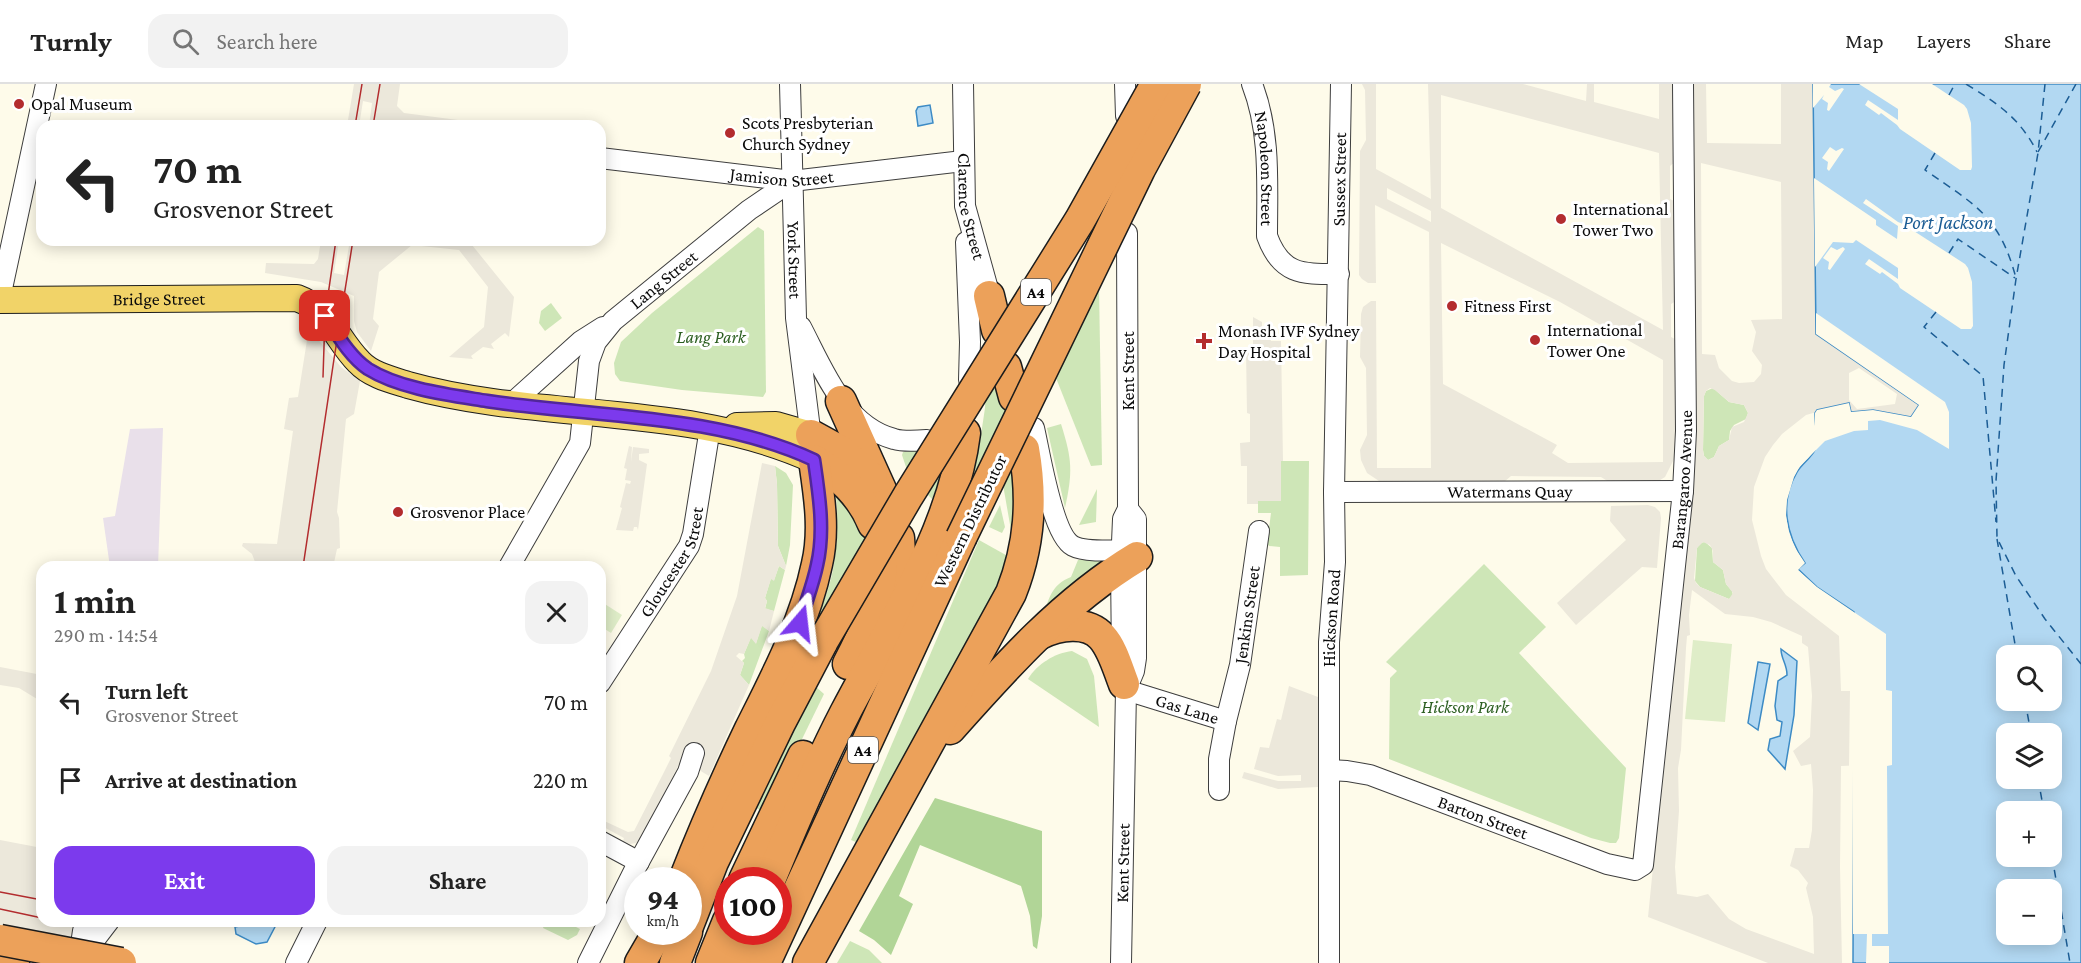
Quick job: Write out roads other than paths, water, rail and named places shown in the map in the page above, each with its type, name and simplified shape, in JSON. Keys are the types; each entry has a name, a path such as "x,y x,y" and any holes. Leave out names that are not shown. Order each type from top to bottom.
{"highway":[{"name":"A4","path":"702,891 718,852 780,723 823,641 908,496 1080,220 1156,84"},
{"name":"Western Distributor","path":"765,963 961,537 1135,180 1186,84"},
{"path":"989,296 998,328"},
{"path":"813,448 856,495 881,507 841,401"},
{"path":"776,867 844,715 915,580 942,520 954,486 965,433"},
{"path":"690,867 728,776 800,623 817,565 820,546 821,527 813,448"},
{"path":"810,963 842,916 946,733 1025,584 1039,535 1044,491 1034,449"},
{"path":"810,963 834,914 1011,593 1022,560 1029,521 1029,487 1034,449"},
{"path":"875,657 896,609 900,590 899,538"},
{"path":"946,733 1037,636 1129,555"},
{"path":"750,867 868,624 877,596 882,567"},
{"path":"1037,636 1049,630 1069,626 1083,627 1095,632 1107,645 1125,687"},
{"path":"0,940 121,963"},
{"path":"675,963 682,945"},
{"path":"711,963 718,945"},
{"path":"739,963 745,945"},
{"path":"0,960 14,963"}],"main road":[{"name":"Bridge Street","path":"0,299 297,298 317,308 359,363 370,370 411,386 460,397 511,404"},
{"path":"511,404 710,428 794,450 813,448"}],"street":[{"path":"38,120 46,84"},
{"name":"York Street","path":"790,84 796,318 813,448"},
{"name":"Clarence Street","path":"963,84 965,206 989,296"},
{"name":"Napoleon Street","path":"1252,84 1261,112 1266,141 1267,236 1272,249 1277,258 1297,272 1339,274"},
{"name":"Sussex Street","path":"1339,274 1341,84"},
{"name":"Barangaroo Avenue","path":"1635,870 1640,868 1645,860 1683,491 1686,430 1683,84"},
{"path":"1126,116 1127,88"},
{"path":"0,299 36,131"},
{"name":"Jamison Street","path":"606,159 792,182 963,161"},
{"name":"Lang Street","path":"512,561 580,443 591,352 596,342 613,321 749,210 792,182"},
{"path":"965,206 970,342 969,380"},
{"name":"Kent Street","path":"1121,963 1125,687 1122,661 1129,555 1123,519 1128,509 1127,233"},
{"name":"Hickson Road","path":"1329,963 1329,642 1335,562 1334,492 1339,274"},
{"path":"796,318 841,401 865,425 879,434 896,440 927,440"},
{"path":"511,404 581,341 613,321"},
{"name":"Gloucester Street","path":"606,674 689,546 693,534 710,428"},
{"path":"1034,449 1052,506 1066,540 1077,548 1129,555"},
{"name":"Watermans Quay","path":"1334,492 1683,491"},
{"name":"Jenkins Street","path":"1232,697 1240,665 1259,531"},
{"name":"Gas Lane","path":"1125,687 1226,721 1232,697"},
{"path":"1219,790 1219,759 1226,721"},
{"path":"588,963 688,772 694,753"},
{"name":"Barton Street","path":"1329,770 1370,775 1596,861 1635,870"},
{"path":"606,844 639,862"},
{"path":"84,927 80,951 96,938 104,927"},
{"path":"296,963 314,927"}],"water":[{"name":"Port Jackson","path":"1813,84 2081,84 2081,963 1853,963 1854,612 1817,587 1798,569 1805,563 1789,530 1788,495 1797,472 1815,450 1815,413 1817,410 1849,403 1851,412 1873,410 1911,417 1919,405 1816,334"},
{"path":"930,105 933,123 918,126 916,111 918,107"},
{"path":"1781,649 1797,661 1794,715 1785,769 1768,750 1770,739 1780,736 1782,722 1777,720 1775,706 1778,681 1787,675"},
{"path":"1758,662 1770,664 1758,730 1748,723"},
{"path":"235,927 275,927 267,942 256,944 236,934"}],"tram line":[{"path":"356,120 362,84"},
{"path":"374,120 380,84"},
{"path":"323,377 325,316 335,246"},
{"path":"304,561 352,246"},
{"path":"0,892 36,899"},
{"path":"0,909 36,917"}],"place":[{"name":"Opal Museum","path":"19,104"},
{"name":"Scots Presbyterian Church Sydney","path":"730,133"},
{"name":"International Tower Two","path":"1561,219"},
{"name":"Fitness First","path":"1452,306"},
{"name":"International Tower One","path":"1535,340"},
{"name":"Monash IVF Sydney Day Hospital","path":"1204,341"},
{"name":"Grosvenor Place","path":"398,512"}],"park label":[{"name":"Lang Park","path":"711,337"},
{"name":"Hickson Park","path":"1465,707"}]}
